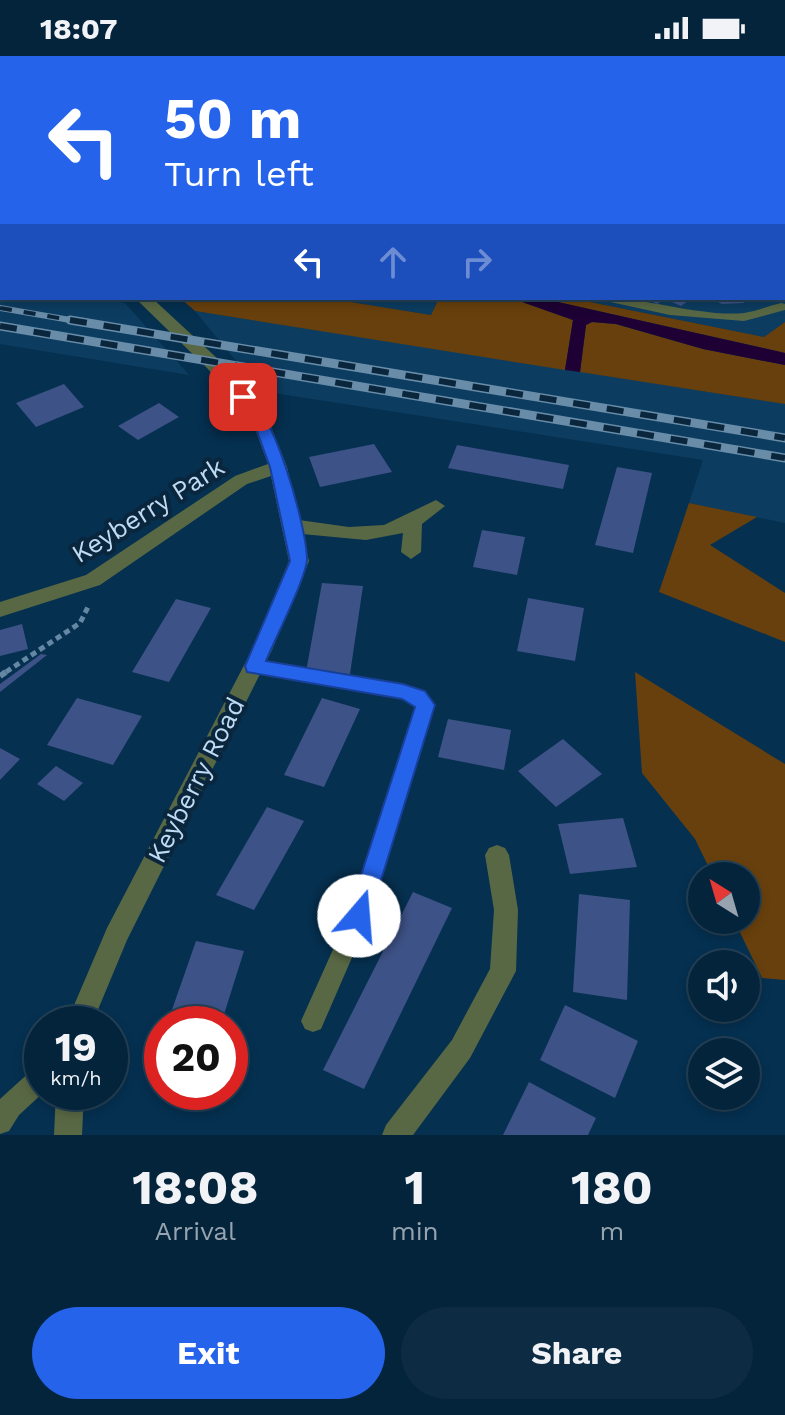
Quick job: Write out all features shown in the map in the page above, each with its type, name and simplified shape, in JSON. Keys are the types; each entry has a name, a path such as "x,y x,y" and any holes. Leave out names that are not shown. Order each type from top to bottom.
{"street":[{"name":"Keyberry Road","path":"87,1006 116,936 254,666 299,561 278,467 258,413 213,364 145,300"},
{"name":"Keyberry Park","path":"0,610 93,580 241,480 278,467"},
{"path":"291,525 356,536 413,525 436,506"},
{"path":"411,552 413,525"},
{"path":"396,1135 461,1049 503,971 506,910 497,855"},
{"path":"68,1135 69,1110"}],"lane":[{"path":"620,300 670,311 744,317 781,307"},
{"path":"254,666 403,692 418,697 425,705 359,916 313,1021"},
{"path":"0,1122 10,1106 24,1094"}],"path":[{"path":"0,676 80,623 95,594 101,591 93,580"}],"shaded area":[{"path":"0,300 106,300 125,303 189,375 0,344"},
{"path":"182,300 338,300 431,315 438,300 517,300 573,320 565,370 195,311"},
{"path":"338,300 438,300 431,315"},
{"path":"517,300 549,300 785,353 785,365 703,349 616,324 592,322 586,325 580,372 565,370 573,320"},
{"path":"549,300 580,300 764,337 785,322 785,353"},
{"path":"580,300 785,300 785,322 764,337"},
{"path":"195,311 785,404 785,523 689,503 703,460 261,391"},
{"path":"592,322 616,324 703,349 785,365 785,404 580,372 586,325"},
{"path":"689,503 757,517 710,545 785,593 785,642 659,592"},
{"path":"635,672 785,764 785,980 762,978 760,950 748,950 741,934 760,934 760,862 706,862 695,839 642,773"}],"building":[{"path":"667,300 689,300 681,306"},
{"path":"714,300 747,300 743,303 722,304"},
{"path":"64,384 84,407 36,427 16,403"},
{"path":"159,403 179,417 138,440 118,426"},
{"path":"374,444 392,472 320,487 309,457"},
{"path":"457,445 569,465 563,489 448,468"},
{"path":"617,467 652,473 633,553 595,545"},
{"path":"482,530 525,537 517,575 473,567"},
{"path":"322,583 363,586 350,674 306,672"},
{"path":"528,598 584,608 575,661 517,651"},
{"path":"176,599 211,608 169,682 132,672"},
{"path":"22,624 28,649 0,656 0,630"},
{"path":"41,654 47,655 0,692 0,684"},
{"path":"77,698 142,716 113,765 47,745"},
{"path":"322,698 360,709 324,787 284,775"},
{"path":"448,719 511,730 504,770 438,757"},
{"path":"563,739 602,774 556,807 518,771"},
{"path":"0,748 20,759 0,780"},
{"path":"56,766 83,783 64,801 37,784"},
{"path":"267,807 304,821 254,910 216,895"},
{"path":"623,818 637,867 570,874 558,824"},
{"path":"413,892 452,908 364,1089 323,1070"},
{"path":"579,894 630,900 627,1000 573,992"},
{"path":"196,941 244,951 227,1006 173,1006"},
{"path":"565,1005 638,1041 615,1098 540,1060"},
{"path":"529,1082 596,1118 588,1135 503,1135"}],"railway":[{"path":"0,308 79,321"},
{"path":"70,320 79,321"},
{"path":"79,321 785,438"},
{"path":"0,326 785,458"}],"route":[{"path":"243,397 258,413 278,467 299,561 254,666 403,692 418,697 425,705 420,731 359,916"}]}
